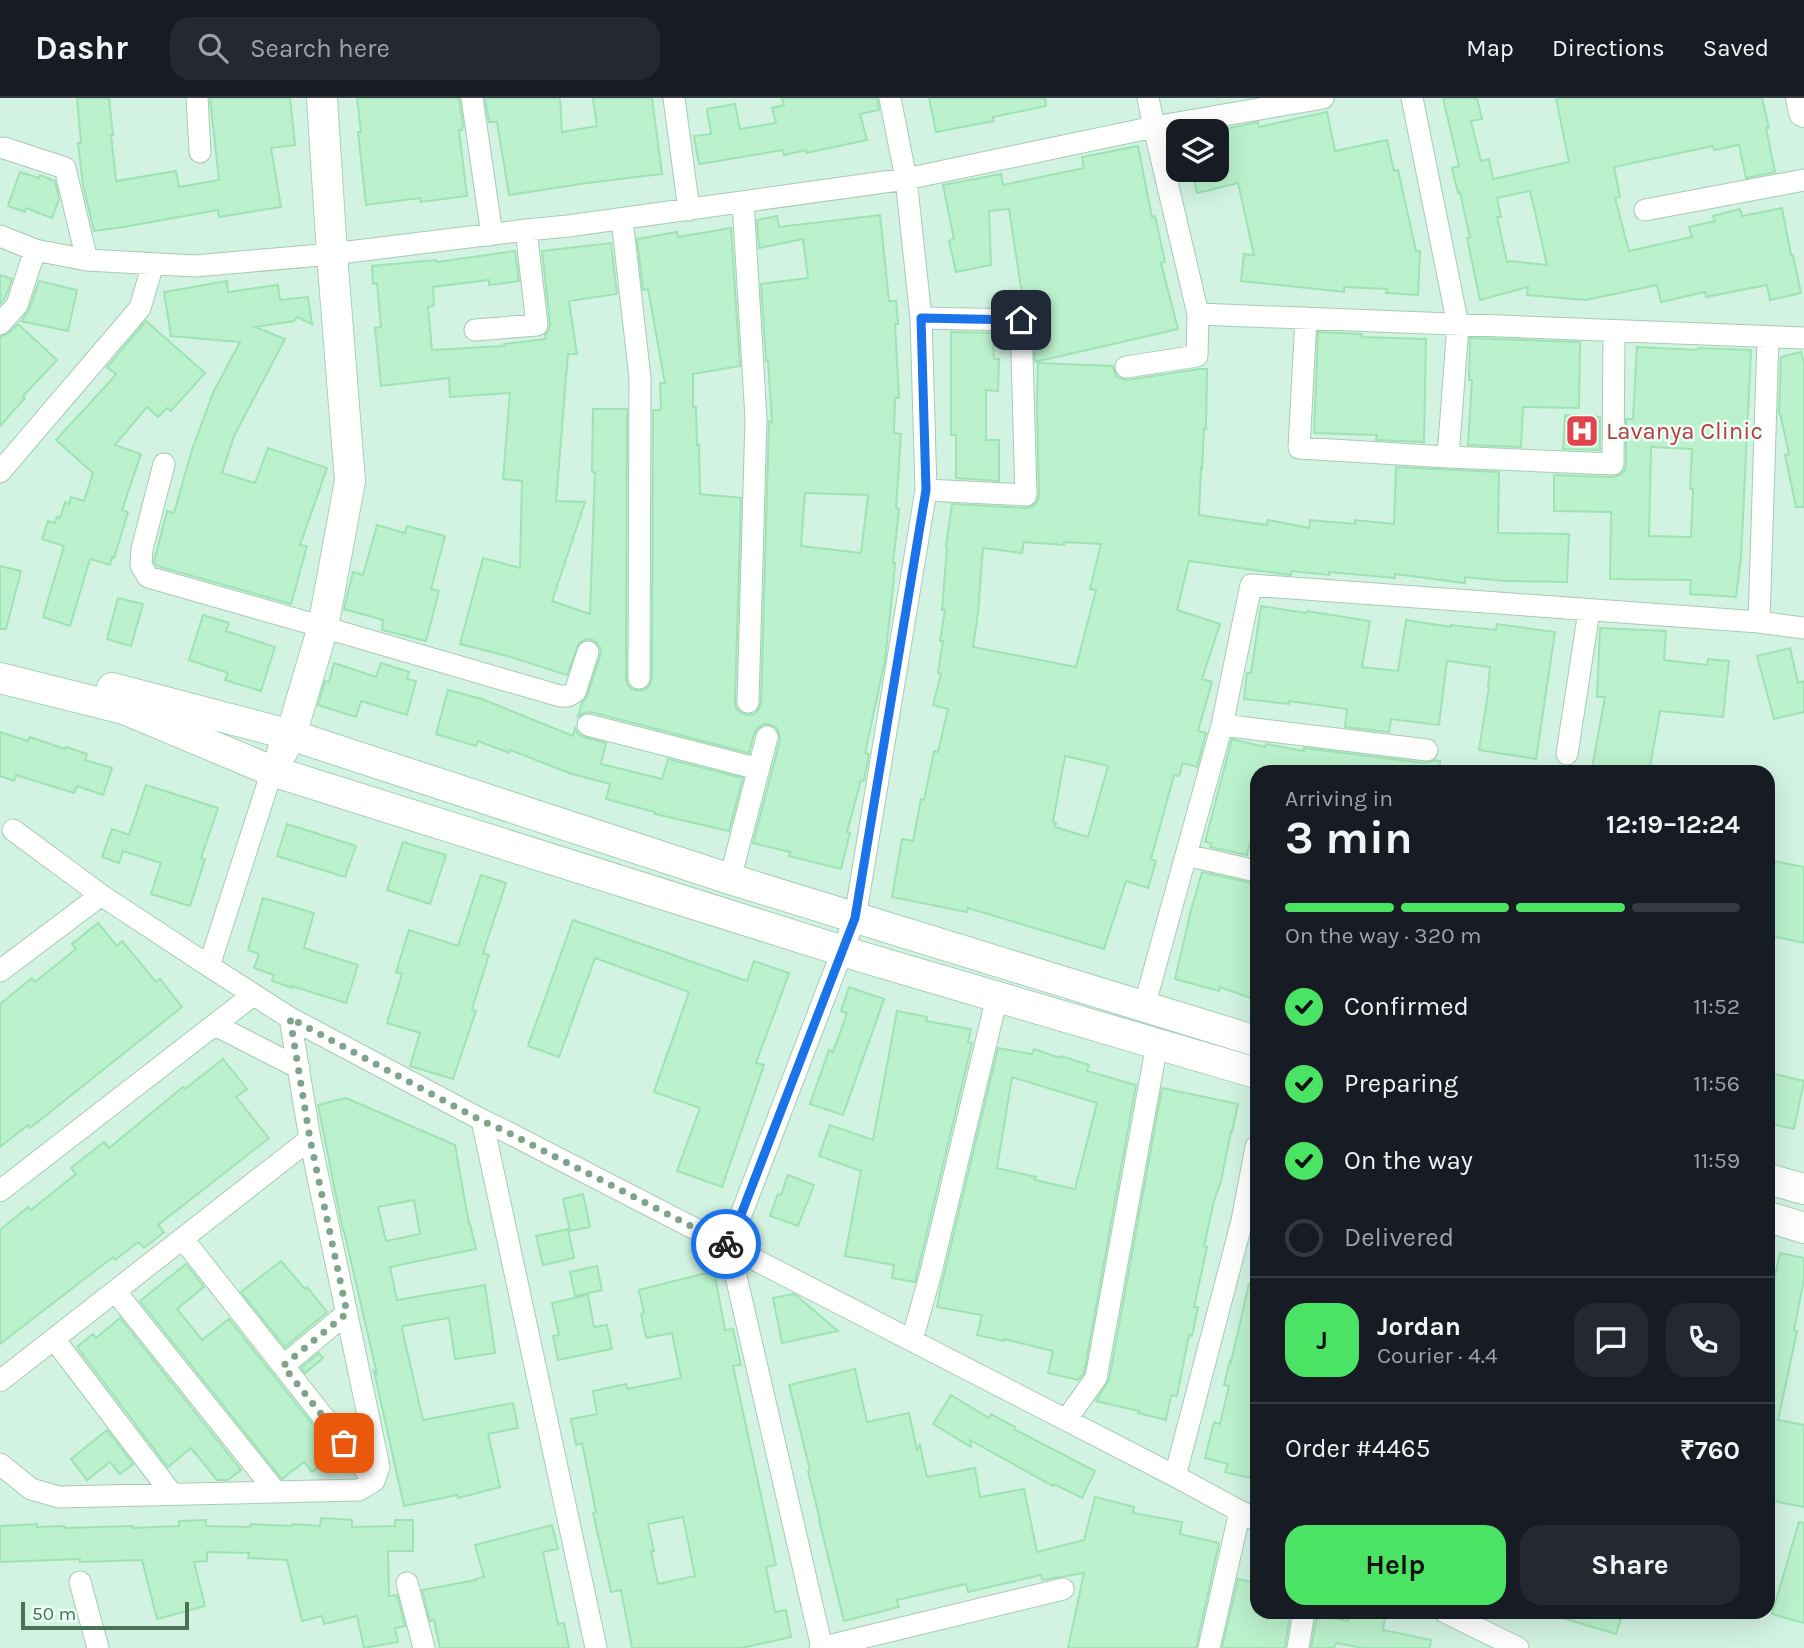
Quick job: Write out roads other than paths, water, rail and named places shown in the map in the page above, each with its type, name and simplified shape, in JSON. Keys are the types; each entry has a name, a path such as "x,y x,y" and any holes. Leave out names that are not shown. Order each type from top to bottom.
{"street":[{"path":"197,98 200,152"},
{"path":"209,966 272,771 290,735 323,627 350,481 322,98"},
{"path":"472,98 492,235"},
{"path":"674,98 689,210"},
{"path":"890,98 906,179 921,318 926,490 855,918 729,1246 821,1648 1063,1588"},
{"path":"1126,367 1197,356 1198,314 1148,98"},
{"path":"0,236 36,250 87,260 153,264 195,266 332,254 622,219 906,179 1154,127 1323,98"},
{"path":"1412,98 1458,325 1448,457"},
{"path":"1801,98 1804,111"},
{"path":"4,148 65,168 87,260"},
{"path":"1645,210 1804,180"},
{"path":"743,202 756,418 748,702"},
{"path":"622,219 640,378 639,678"},
{"path":"475,330 537,325 526,230"},
{"path":"0,324 17,305 36,250"},
{"path":"0,471 140,308 153,264"},
{"path":"1198,314 1804,338"},
{"path":"921,318 1021,320 1026,495 926,490"},
{"path":"1306,318 1299,448 1613,464 1614,331"},
{"path":"1759,622 1768,338"},
{"path":"164,464 142,549 141,565 148,578 559,696 568,696 575,692 588,652"},
{"path":"1144,1007 1222,725 1251,585 1759,622 1804,628"},
{"path":"1567,754 1589,611"},
{"path":"0,658 290,735 730,879 1250,1039"},
{"path":"0,678 124,709 272,771 843,951 1250,1071"},
{"path":"588,725 759,769"},
{"path":"1222,725 1427,750"},
{"path":"730,879 767,737"},
{"path":"13,830 101,895 290,1018 482,1121 1248,1515 1209,1648"},
{"path":"1186,855 1250,870"},
{"path":"0,971 101,895"},
{"path":"0,1191 253,995"},
{"path":"912,1340 997,997"},
{"path":"0,1464 30,1489 59,1497 359,1490 374,1481 379,1466 310,1139 290,1018"},
{"path":"215,1025 299,1068"},
{"path":"1066,1420 1096,1378 1157,1044"},
{"path":"482,1121 596,1648"},
{"path":"0,1381 310,1139"},
{"path":"1175,1476 1242,1221 1250,1179"},
{"path":"1775,1182 1804,1189"},
{"path":"1775,1219 1804,1228"},
{"path":"183,1238 374,1481"},
{"path":"115,1291 276,1492"},
{"path":"283,1366 347,1313"},
{"path":"54,1339 172,1494"},
{"path":"80,1582 98,1648"},
{"path":"407,1583 424,1648"},
{"path":"1298,1648 1303,1619"},
{"path":"1459,1619 1518,1648"}],"place":[{"name":"Lavanya Clinic","path":"1582,431"}]}
